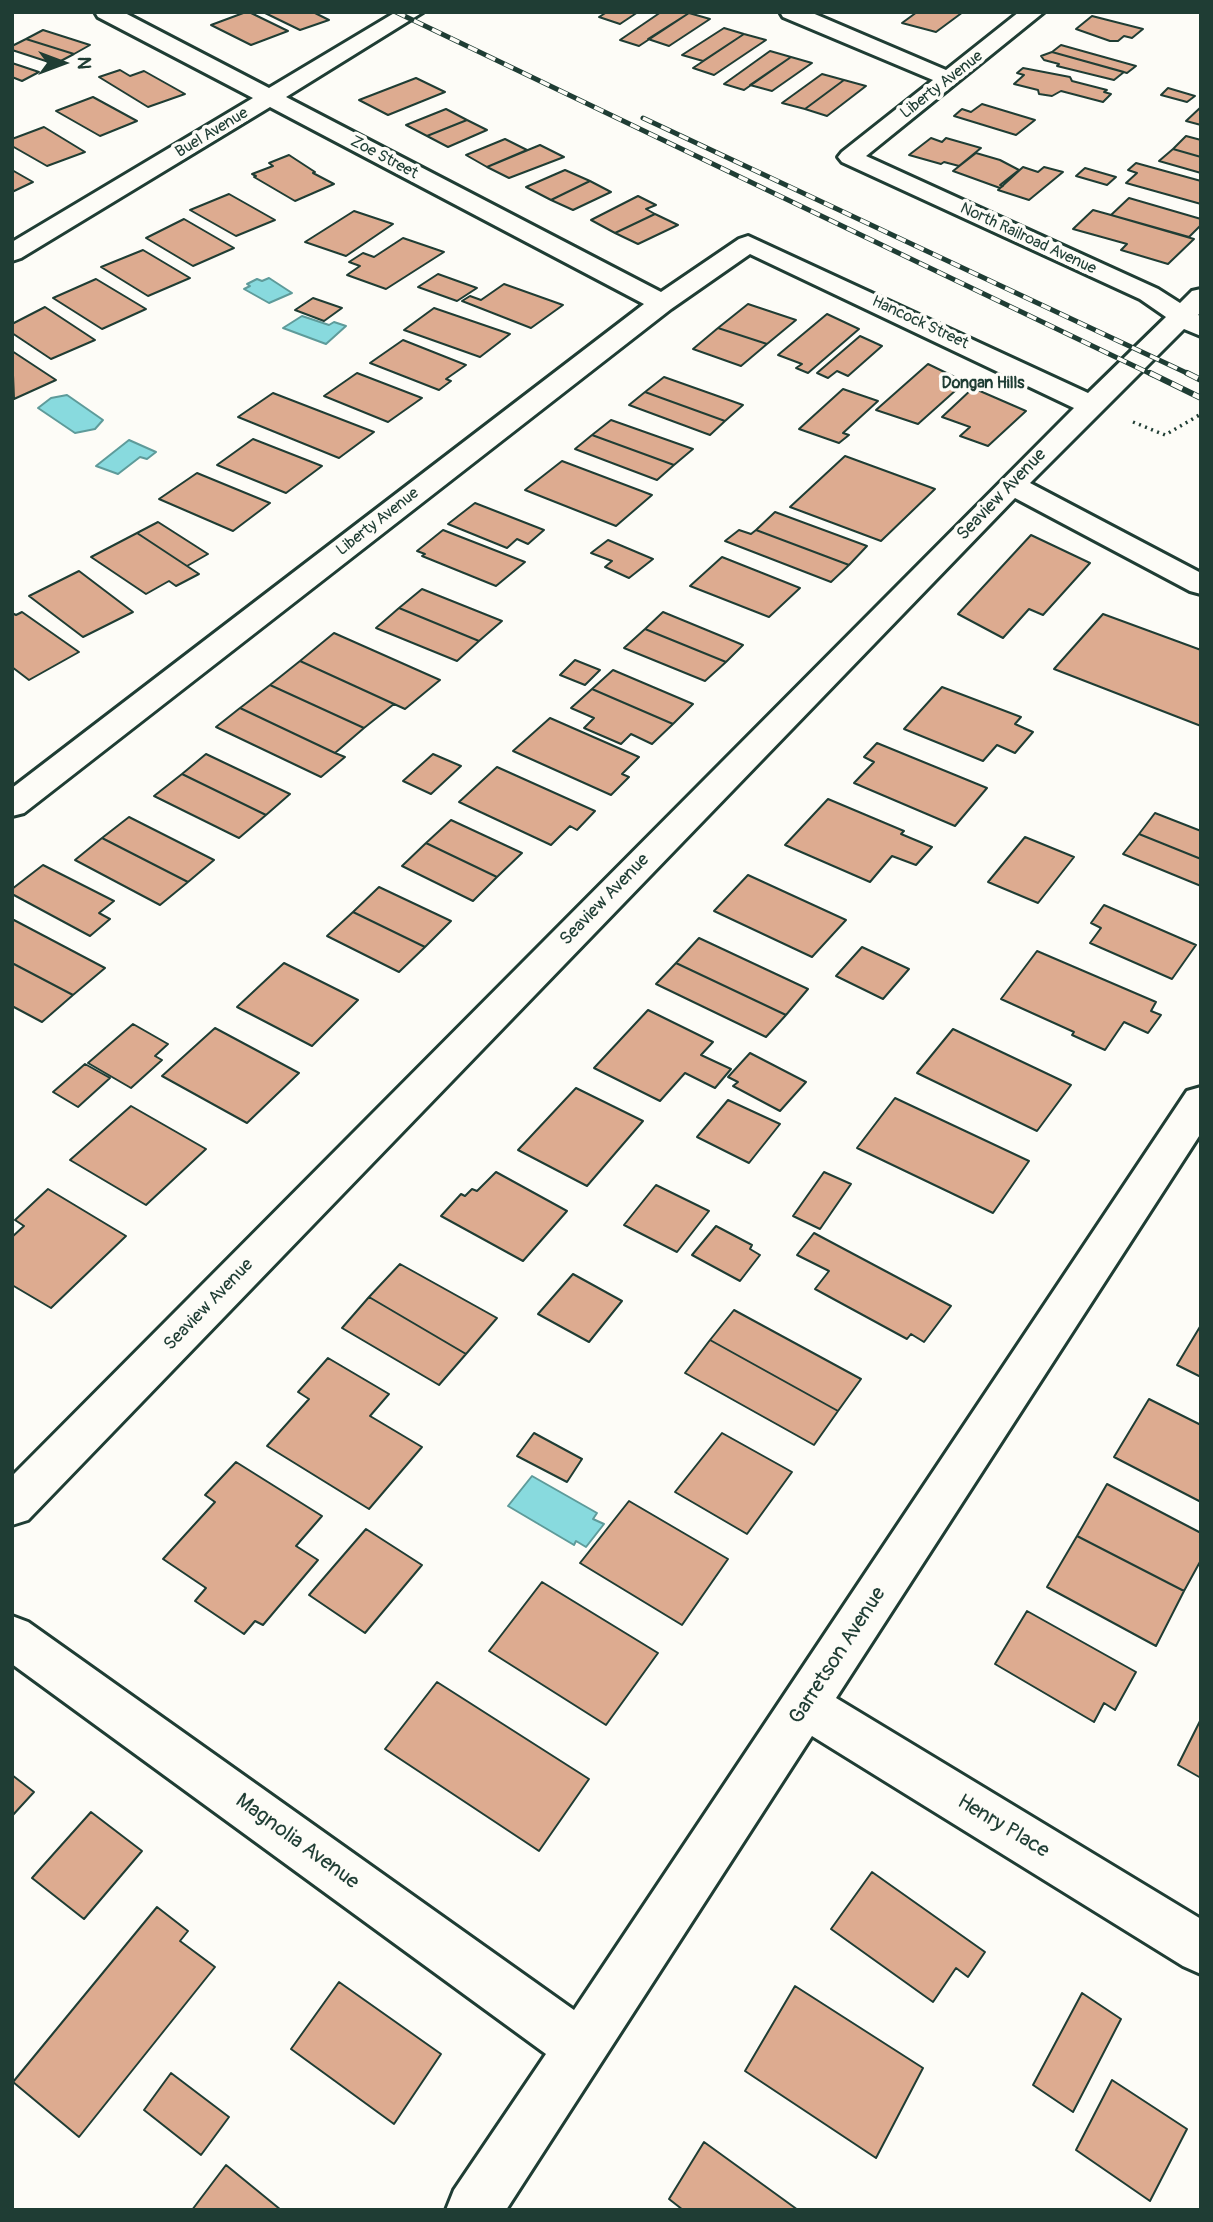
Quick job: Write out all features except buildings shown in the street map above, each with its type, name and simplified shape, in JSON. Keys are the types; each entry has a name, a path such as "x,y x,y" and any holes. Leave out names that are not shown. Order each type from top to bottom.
{"street":[{"name":"Zoe Street","path":"106,12 662,303"},
{"name":"Buel Avenue","path":"12,253 412,12"},
{"path":"791,12 949,79"},
{"name":"Liberty Avenue","path":"850,158 1033,12"},
{"name":"North Railroad Avenue","path":"850,158 1195,313"},
{"name":"Liberty Avenue","path":"20,788 662,303 748,244"},
{"name":"Hancock Street","path":"748,244 1091,405"},
{"name":"Seaview Avenue","path":"12,1506 1091,405 1195,313"},
{"path":"1012,485 1201,584"},
{"name":"Garretson Avenue","path":"474,2210 1201,1101"},
{"name":"Magnolia Avenue","path":"12,1637 581,2047"},
{"name":"Henry Place","path":"806,1706 1201,1948"}],"path":[{"path":"1129,420 1165,435 1201,414"}],"water":[{"path":"269,278 292,293 269,303 244,289 250,286 247,284 257,279 262,281"},
{"path":"302,316 329,325 334,322 346,326 326,344 283,328"},
{"path":"67,395 103,420 95,429 75,433 38,408 51,398"},
{"path":"129,440 156,452 147,459 140,457 118,474 96,466"},
{"path":"532,1476 597,1513 593,1519 604,1524 586,1547 576,1541 574,1545 508,1506"}],"railway":[{"path":"396,12 1153,375"},
{"path":"643,118 1191,375"},
{"path":"1150,373 1201,398"},
{"path":"1187,373 1191,375"},
{"path":"1191,375 1201,380"}],"district":[{"name":"Dongan Hills","path":"983,384"}]}
